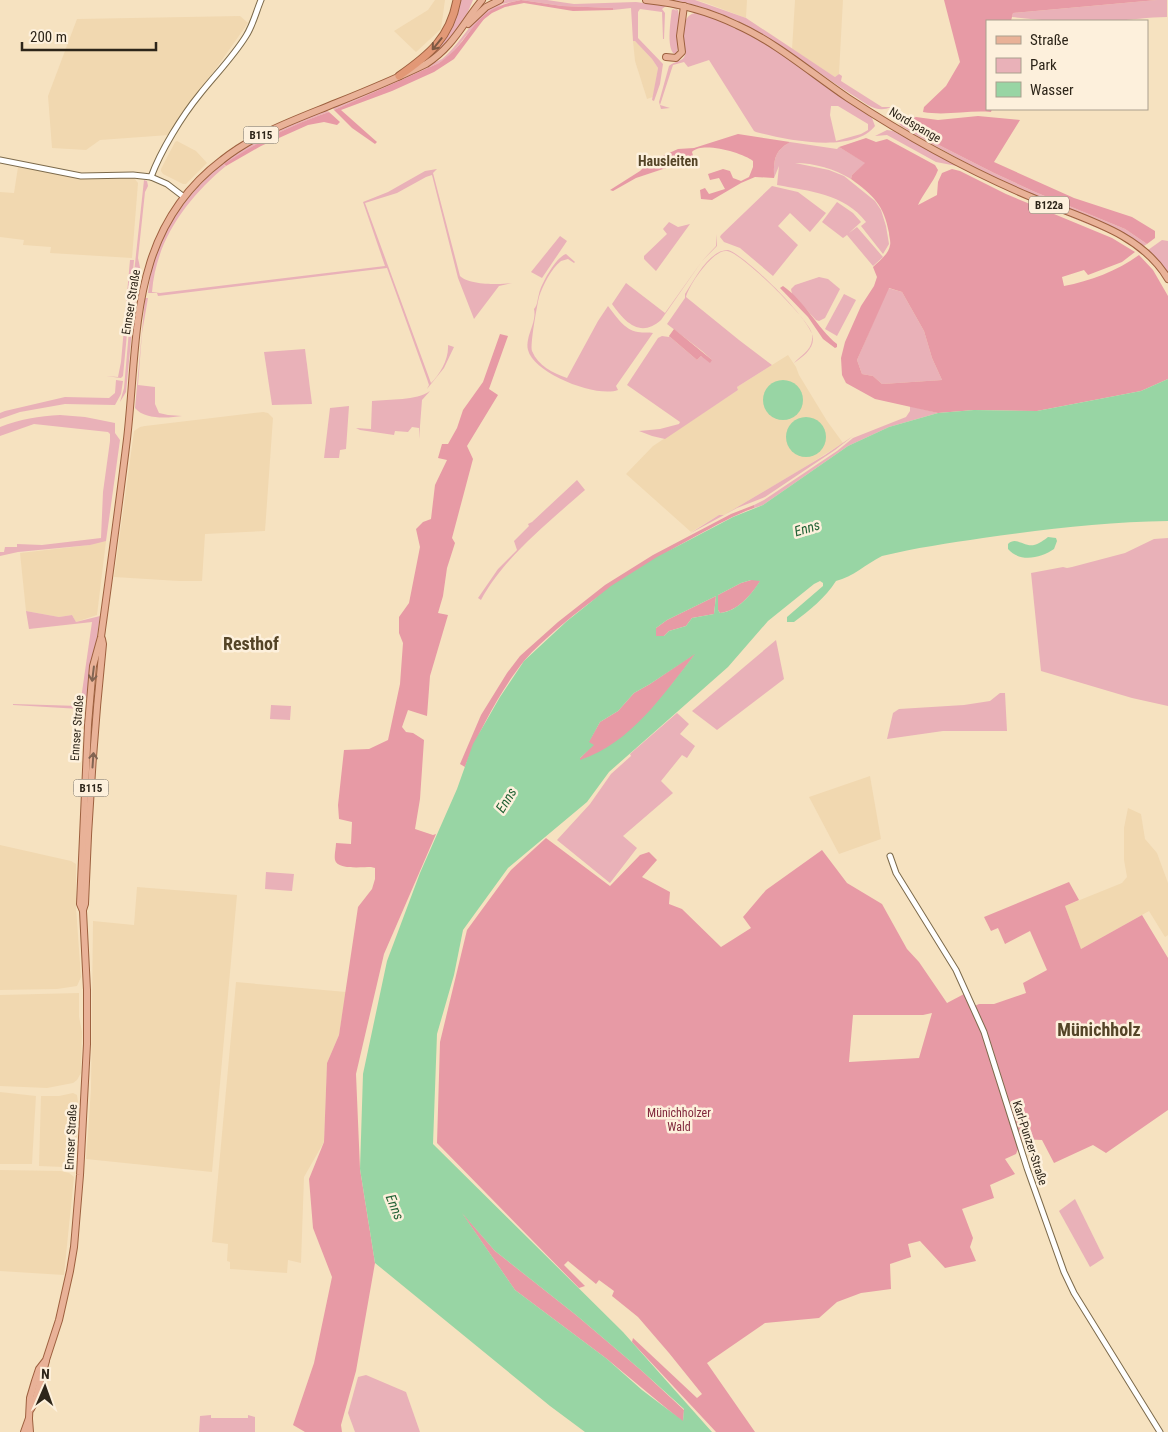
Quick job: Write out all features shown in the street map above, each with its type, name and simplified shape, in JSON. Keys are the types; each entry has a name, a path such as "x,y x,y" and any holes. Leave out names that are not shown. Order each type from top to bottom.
{"highway":[{"path":"399,76 425,57 438,44 450,23 457,0"}],"main road":[{"name":"Ennser Straße","path":"467,20 476,0"},
{"name":"Ennser Straße","path":"25,1431 31,1410 30,1398 40,1368 46,1360 58,1326 72,1263 78,1204 88,1032 87,990 80,904 88,725 94,666 102,637 128,426 142,288 149,262 170,217 184,197 212,167 246,143 287,123 399,76 432,60 457,36 482,0"},
{"path":"457,36 480,12 500,0"},
{"name":"Nordspange","path":"646,0 656,0 684,6 720,18 755,34 885,121 964,166 1030,197 1115,231 1127,238 1153,259 1168,280"},
{"path":"666,57 676,58 682,52 680,36 684,6"}],"street":[{"path":"151,177 163,152 188,111 229,61 245,38 261,0"},
{"path":"0,160 81,176 133,175 151,177 166,184 184,197"},
{"name":"Karl-Punzer-Straße","path":"890,856 896,873 956,970 984,1032 1027,1168 1064,1272 1074,1293 1160,1432"}],"shaded area":[{"path":"435,0 445,0 441,29 416,52 394,31 428,10"},
{"path":"695,0 747,0 746,18 706,3"},
{"path":"795,0 843,0 839,74 835,77 792,49"},
{"path":"240,16 248,23 169,135 100,140 86,150 52,148 48,96 77,19"},
{"path":"633,41 652,59 658,68 653,97 647,99 635,61"},
{"path":"177,141 196,151 207,163 186,184 163,174 161,171"},
{"path":"18,167 85,179 134,178 138,183 132,258 50,253 51,247 23,245 24,240 0,237 0,192 14,193"},
{"path":"788,355 827,421 843,443 724,515 719,515 691,532 626,474 653,446 738,390 737,387"},
{"path":"263,412 268,413 273,418 265,531 205,534 202,581 114,577 134,431 145,426"},
{"path":"106,541 97,615 76,622 72,615 59,617 26,611 20,553 90,545"},
{"path":"870,776 881,839 839,854 809,797"},
{"path":"1128,808 1141,814 1145,839 1157,853 1168,883 1168,935 1165,937 1149,911 1081,949 1065,906 1122,883 1127,877 1124,860 1124,828"},
{"path":"0,845 71,861 76,864 76,907 81,977 77,986 57,989 0,990"},
{"path":"137,887 237,895 212,1172 86,1159 91,1089 93,921 134,925"},
{"path":"236,982 346,992 339,1035 327,1063 324,1142 304,1177 301,1263 288,1260 287,1273 230,1269 230,1262 227,1261 228,1244 212,1242"},
{"path":"79,993 79,1017 82,1032 81,1073 77,1080 73,1083 47,1088 0,1086 0,995"},
{"path":"0,1092 36,1096 32,1164 0,1164"},
{"path":"73,1093 77,1095 78,1102 75,1162 63,1167 39,1166 41,1096 59,1096"},
{"path":"0,1170 61,1171 69,1173 74,1177 64,1275 0,1271"}],"green space":[{"path":"460,0 473,0 464,19 453,35 424,62 443,41 454,19"},
{"path":"506,0 521,0 502,4 469,32 450,56 439,63 334,110 333,108 442,59 478,18 495,5"},
{"path":"521,0 547,0 574,4 636,2 666,6 662,9 665,13 664,39 662,12 640,9 638,12 638,38 663,64 660,84 654,101 652,100 658,68 652,59 633,41 631,8 613,10 613,8 562,6"},
{"path":"521,0 562,6 613,8 613,10 573,11 524,3 505,7 492,13 484,19 454,59 434,72 392,91 341,110 377,142 375,144 352,128 334,110 439,63 451,54 474,26 491,10 504,4"},
{"path":"674,0 695,0 746,18 835,77 839,74 842,76 841,81 882,107 891,107 881,109 867,104 768,37 736,20 695,5"},
{"path":"944,0 1157,0 1013,13 1011,20 986,20 986,110 992,110 991,112 923,112 924,107 946,86 960,62"},
{"path":"1167,0 1167,17 1123,20 1040,20 1012,17 1013,13"},
{"path":"673,7 678,10 679,16 678,48 674,54 670,45 670,25 672,8 672,10 677,11"},
{"path":"695,13 719,20 765,43 872,118 875,126 865,135 851,140 818,143 756,132 709,60 688,67 684,62 673,65 660,105 670,108 661,109 659,102 669,66 682,59 686,54 682,39 683,29 685,20","holes":["831,106 838,106 868,124 868,130 861,134 836,141 830,115"]},
{"path":"326,110 329,112 275,135 224,165 226,166 199,192 176,222 160,255 152,292 160,293 385,266 363,202 388,192 425,171 437,169 433,173 460,276 477,283 512,283 499,286 474,319 458,278 432,175 397,193 365,203 431,383 443,366 447,356 448,345 454,347 444,368 427,389 429,385 387,268 158,296 157,293 148,293 151,270 164,234 187,199 201,183 232,156 247,146 276,131"},
{"path":"329,112 340,122 337,125 324,122 308,125 261,146 226,166 224,164 249,148 275,135"},
{"path":"900,115 916,117 903,120 903,124 929,140 1035,192 1125,229 1147,244 1144,246 1103,223 1013,186 964,162 901,126 896,120"},
{"path":"978,116 1020,120 994,162 1074,198 1132,217 1155,231 1155,238 1147,244 1125,229 994,173 929,140 902,122 916,117 938,120"},
{"path":"887,130 893,131 966,169 1040,204 1112,234 1010,192 957,166 936,162 887,135 875,136"},
{"path":"738,134 790,142 777,153 774,178 755,177 712,200 701,199 700,190 705,188 709,194 725,189 719,178 710,180 708,174 723,169 730,171 733,178 741,181 749,177 753,167 753,161 741,155 722,149 704,148 692,152 694,159 679,166 675,165 636,178 613,191 610,190 640,171 649,162 678,149 694,148"},
{"path":"866,138 876,142 887,139 935,165 938,170 918,205 937,195 938,182 942,173 952,169 960,171 1006,194 1112,238 1135,252 1122,262 1088,275 1084,270 1062,277 1064,286 1103,275 1139,255 1153,270 1168,296 1168,379 1141,391 1037,411 974,410 938,413 875,399 846,383 842,375 841,358 845,342 861,306 874,286 877,277 873,267 886,254 890,242 887,223 881,208 866,190 851,179 852,175 865,163 839,147","holes":["889,288 902,292 924,331 932,358 942,380 882,384 873,376 862,374 857,360"]},
{"path":"790,142 837,149 839,147 866,163 852,175 851,179 824,167 795,163 829,170 844,176 875,201 881,210 889,244 883,254 861,226 866,222 848,205 826,195 777,185 779,166 774,178 774,167 777,153"},
{"path":"144,180 147,181 148,186 145,192 138,258 141,272 134,310 126,392 120,402 124,388"},
{"path":"772,186 798,192 826,213 810,232 790,213 778,226 798,245 773,276 740,248 724,242 720,237"},
{"path":"837,202 853,213 861,222 849,233 857,227 883,257 873,266 847,235 843,238 822,222"},
{"path":"669,222 678,227 690,224 656,271 644,259 644,256 667,234 663,229"},
{"path":"560,236 567,241 542,278 531,272"},
{"path":"1162,240 1168,241 1168,273 1148,250"},
{"path":"728,250 745,261 727,251 721,252 702,269 686,297 772,365 737,387 738,390 665,439 639,431 660,429 679,424 680,422 627,385 658,338 669,336 697,360 701,356 712,360 667,324 685,298 685,294 698,273 715,255 721,251"},
{"path":"566,254 575,262 568,259 557,264 548,277 539,297 532,351 542,365 567,378 608,306 621,322 633,331 653,333 616,386 618,390 608,392 567,382 542,368 533,359 528,350 534,309 540,290 554,265"},
{"path":"130,260 134,260 123,376 121,378 106,376 118,377"},
{"path":"702,261 661,320 653,325 646,328 633,326 627,322 612,304 626,283 665,313"},
{"path":"745,261 763,276 777,290 801,316 782,296"},
{"path":"819,277 828,279 840,289 825,318 819,321 792,294 791,289 795,285"},
{"path":"783,286 798,299 837,344 837,347 835,348 823,339 808,317 780,288"},
{"path":"888,288 902,292 924,331 932,358 942,380 882,384 873,376 862,374 857,360"},
{"path":"844,294 856,300 837,336 825,329"},
{"path":"145,298 148,298 142,333 138,385 155,387 155,404 159,413 182,416 164,418 145,415 135,408"},
{"path":"674,329 712,360 710,363 701,356 697,360 669,336"},
{"path":"500,334 508,336 489,389 498,395 467,446 473,459 452,538 455,543 447,568 443,596 438,613 448,615 430,676 427,716 408,710 402,727 406,732 413,733 424,740 420,799 415,829 433,835 436,834 384,954 356,1074 360,1169 375,1263 356,1371 341,1425 342,1432 305,1432 293,1425 314,1363 332,1277 313,1228 309,1179 324,1142 327,1063 339,1035 358,907 372,889 375,879 375,868 345,867 335,860 336,843 351,844 352,822 339,819 338,805 344,750 369,749 388,740 400,684 403,643 399,633 399,617 409,603 420,547 416,529 423,522 431,519 435,485 447,460 438,458 442,444 448,444 457,428 463,410 483,382"},
{"path":"812,337 813,343 809,350 794,363 810,347"},
{"path":"305,349 312,404 272,405 264,352"},
{"path":"116,380 123,381 121,394 115,405 65,404 20,412 0,419 0,413 5,411 65,397 109,398 115,393"},
{"path":"430,391 422,400 419,439 419,428 412,427 408,432 395,431 394,435 356,428 371,429 372,401 418,397"},
{"path":"349,406 346,449 340,450 339,458 324,458 330,408"},
{"path":"910,406 938,413 889,427 848,446 763,505 754,508 754,505 837,451 853,438 906,417 910,411"},
{"path":"60,415 85,417 115,423 115,433 120,440 106,541 90,545 18,552 0,556 0,552 4,552 5,547 17,547 17,544 42,545 101,538 103,492 110,434 108,432 34,424 0,436 0,427 7,424 30,418"},
{"path":"853,436 765,497 737,508 689,534 825,455"},
{"path":"577,480 585,490 514,555 490,584 481,600 478,598 498,569 517,550 514,541 529,526 528,524"},
{"path":"754,505 754,508 677,546 641,568 607,590 557,629 532,652 507,684 476,740 465,767 460,764 481,715 507,673 520,656 558,622 605,585 653,555 731,514"},
{"path":"1168,538 1168,706 1132,698 1041,671 1031,573 1072,567 1125,553 1154,539"},
{"path":"751,580 761,580 748,597 738,606 727,612 720,613 718,610 718,595"},
{"path":"716,596 714,614 692,618 686,626 669,631 664,636 656,636 656,628 667,620"},
{"path":"26,611 59,617 72,615 76,622 100,616 88,698 85,698 80,709 13,705 80,706 92,622 29,629"},
{"path":"776,640 784,679 717,730 692,711"},
{"path":"697,652 644,718 619,741 605,750 580,761 580,758 593,745 588,743 600,722 618,711 634,693"},
{"path":"1000,693 1005,693 1007,731 943,731 887,739 893,713 899,709 964,705 990,701"},
{"path":"271,705 291,706 290,720 270,719"},
{"path":"677,713 689,724 680,734 695,746 687,758 682,755 661,781 673,793 623,836 637,848 610,883 557,840 590,804 611,774 631,756 630,754"},
{"name":"Münichholzer Wald","path":"546,838 610,886 640,855 649,852 657,860 642,877 670,892 669,904 682,909 721,947 751,928 743,917 766,890 822,850 847,883 882,904 907,949 919,962 947,1003 964,994 970,1008 979,1004 994,1004 1026,993 1023,983 1047,970 1030,931 1005,944 998,928 991,931 984,917 1069,882 1079,900 1065,906 1081,949 1142,915 1168,958 1168,1110 1106,1153 1093,1145 1054,1163 1042,1140 1022,1139 1016,1154 1005,1159 1015,1174 990,1185 994,1198 962,1209 973,1238 970,1247 976,1261 945,1268 920,1241 908,1244 911,1257 890,1264 891,1289 861,1293 837,1302 819,1318 765,1323 707,1363 755,1432 716,1432 632,1342 633,1338 697,1398 702,1394 638,1317 612,1296 614,1291 599,1280 596,1284 568,1261 564,1265 585,1286 579,1288 437,1143 440,1042 467,930 511,870","holes":["932,1013 919,1058 849,1062 853,1015 923,1015"]},
{"path":"266,872 294,874 292,891 265,889"},
{"path":"1075,1199 1104,1258 1090,1267 1059,1211"},
{"path":"459,1209 495,1251 576,1315 642,1371 684,1410 683,1422 607,1359 515,1290"},
{"path":"366,1375 406,1392 420,1432 355,1432 348,1413 358,1377"},
{"path":"211,1415 211,1418 248,1418 248,1415 255,1417 255,1432 199,1432 200,1416"}],"water":[{"name":"Enns","path":"1168,379 1168,521 1099,524 1029,532 932,546 882,556 854,573 836,581 827,593 811,608 794,622 787,622 787,617 823,586 823,583 820,581 814,584 768,621 728,667 609,772 587,802 508,868 463,930 454,975 437,1034 433,1144 623,1332 712,1432 585,1432 550,1406 375,1263 360,1169 363,1074 387,961 420,873 457,789 473,744 500,697 524,661 567,621 611,586 657,557 733,517 763,505 848,446 889,427 938,413 974,410 1037,411 1141,391","holes":["751,580 760,581 748,597 738,606 727,612 720,613 718,610 718,595","716,596 714,614 692,618 686,626 669,631 664,636 656,636 656,628 667,620","695,654 658,701 630,730 615,742 580,760 594,745 589,742 600,722 618,711 634,693","462,1213 495,1251 576,1315 684,1409 683,1421 642,1390 607,1359 515,1290"]},
{"path":"783,380 797,386 803,400 797,414 783,420 769,414 763,400 769,386"},
{"path":"806,417 820,423 826,437 820,451 806,457 792,451 786,437 792,423"},
{"path":"1048,537 1056,538 1057,541 1054,549 1037,557 1024,558 1008,549 1008,544 1014,541 1034,545"}],"district":[{"name":"Hausleiten","path":"668,161"},
{"name":"Resthof","path":"251,643"},
{"name":"Münichholz","path":"1099,1029"}]}
